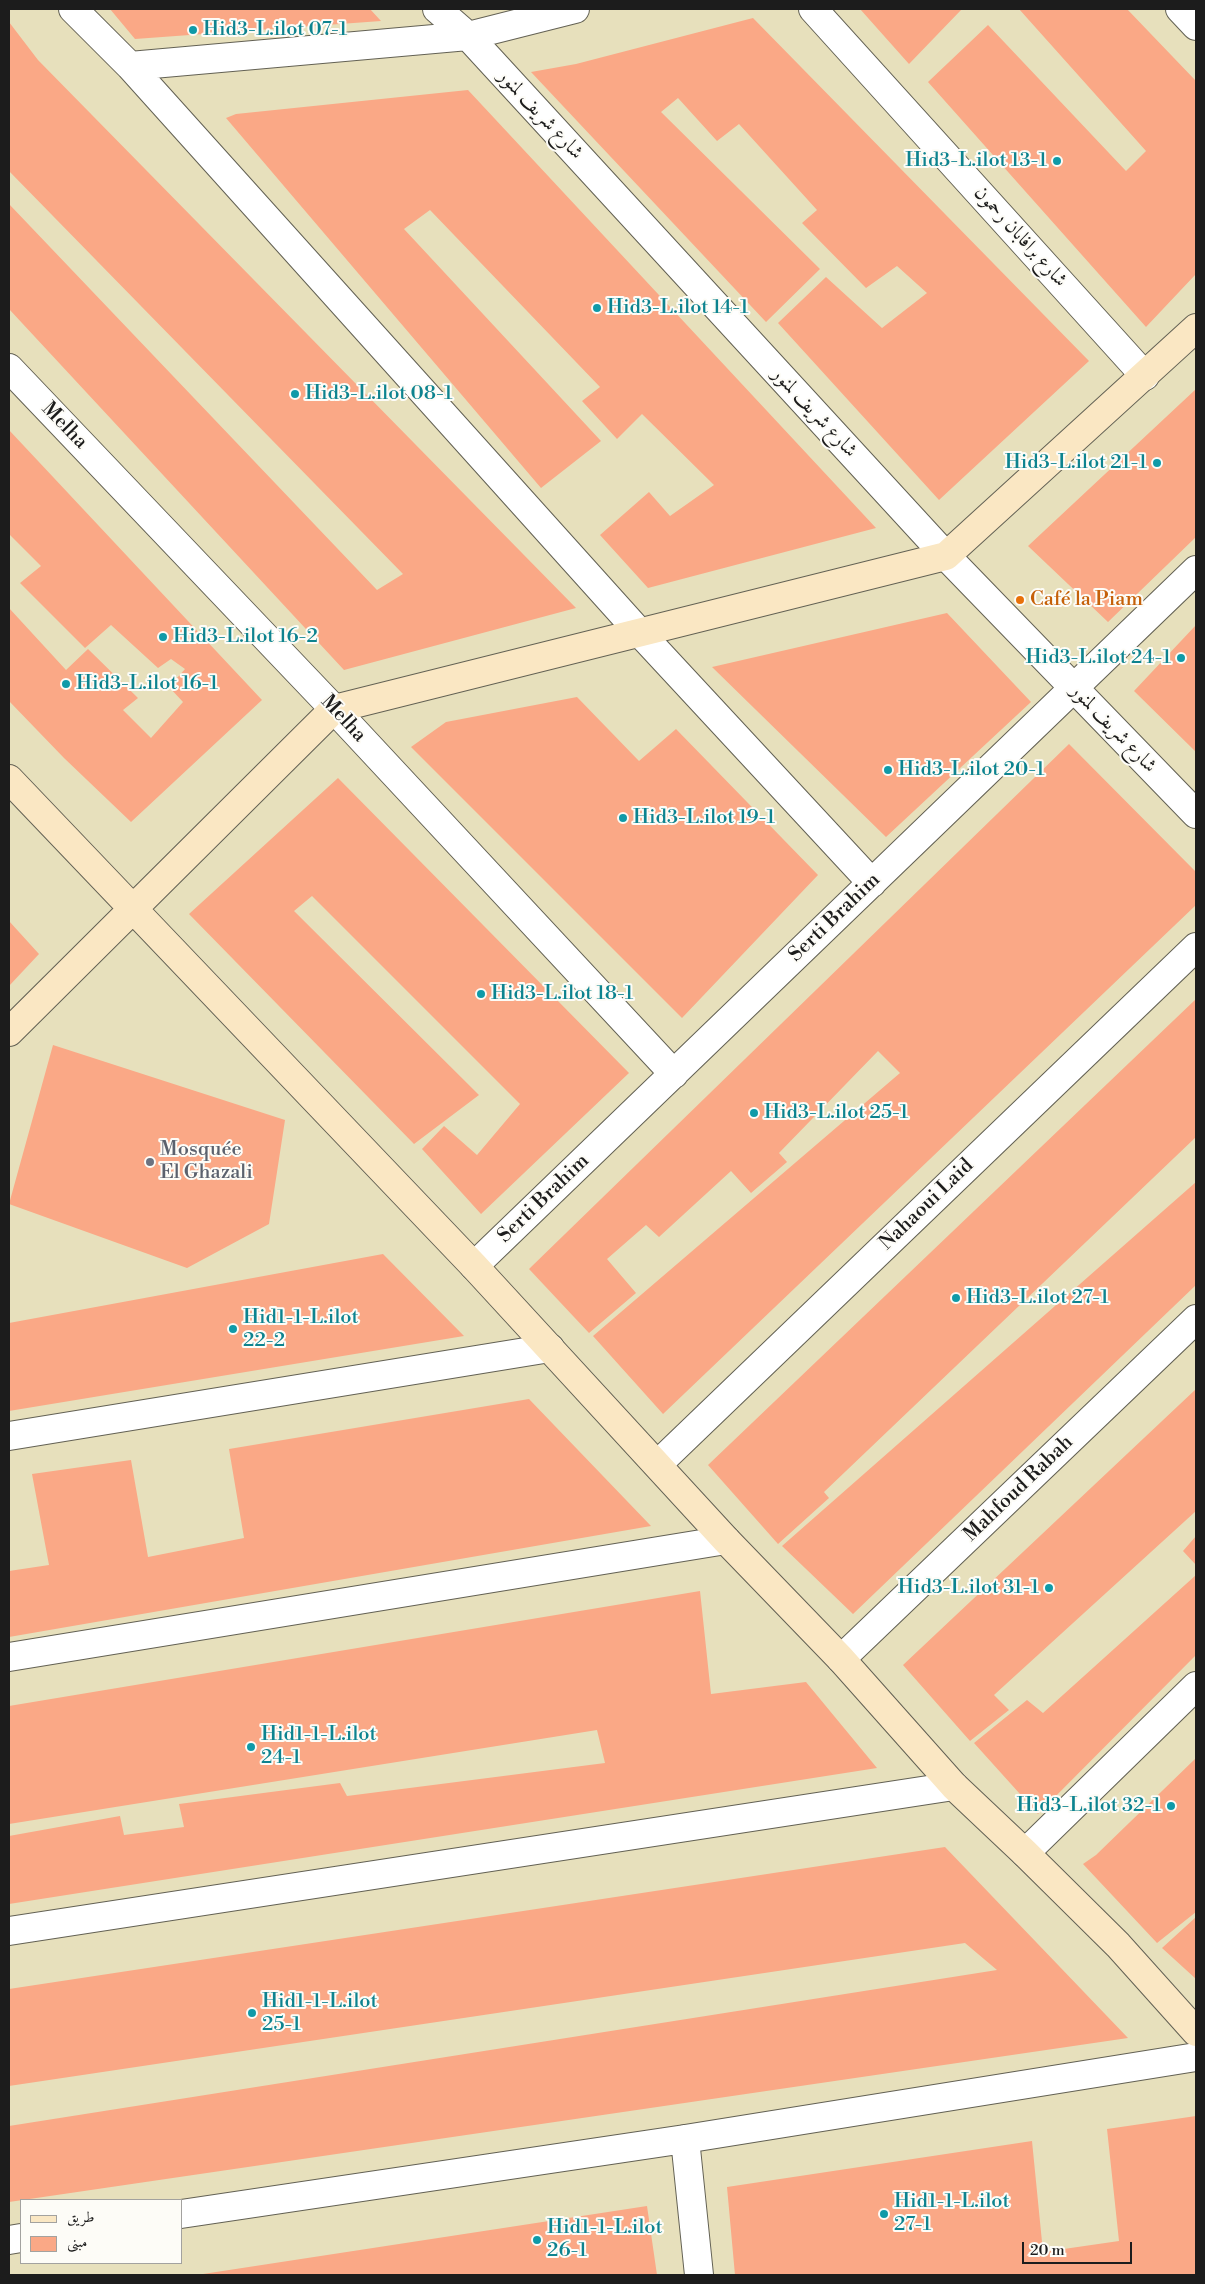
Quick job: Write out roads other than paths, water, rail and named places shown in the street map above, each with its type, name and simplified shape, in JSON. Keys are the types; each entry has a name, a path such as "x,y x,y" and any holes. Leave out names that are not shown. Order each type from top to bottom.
{"street":[{"path":"73,9 130,66 640,633 872,883"},
{"name":"شارع شريف لمنور","path":"437,9 468,36 946,556 1196,814"},
{"path":"130,66 468,36 575,9"},
{"name":"شارع برافابان رحمون","path":"813,9 1145,376"},
{"path":"1180,9 1196,26"},
{"path":"9,1032 334,708 946,556 1196,328"},
{"name":"Melha","path":"9,368 334,708 674,1074"},
{"name":"Serti Brahim","path":"474,1266 1196,570"},
{"path":"9,779 474,1266 726,1540 841,1659 954,1786 1118,1945 1196,2032"},
{"name":"Nahaoui Laid","path":"658,1464 1196,947"},
{"name":"Mahfoud Rabah","path":"841,1659 1196,1319"},
{"path":"9,1436 550,1348"},
{"path":"9,1658 726,1540"},
{"path":"1025,1853 1196,1686"},
{"path":"9,1931 954,1786"},
{"path":"182,2214 685,2140 1196,2057"},
{"path":"685,2140 699,2275"}],"place":[{"name":"Hid3-L.ilot 07-1","path":"193,30"},
{"name":"Hid3-L.ilot 13-1","path":"1057,161"},
{"name":"Hid3-L.ilot 14-1","path":"597,308"},
{"name":"Hid3-L.ilot 08-1","path":"295,394"},
{"name":"Hid3-L.ilot 21-1","path":"1157,463"},
{"name":"Café la Piam","path":"1020,600"},
{"name":"Hid3-L.ilot 16-2","path":"163,637"},
{"name":"Hid3-L.ilot 24-1","path":"1181,658"},
{"name":"Hid3-L.ilot 16-1","path":"66,684"},
{"name":"Hid3-L.ilot 20-1","path":"888,770"},
{"name":"Hid3-L.ilot 19-1","path":"623,818"},
{"name":"Hid3-L.ilot 18-1","path":"481,994"},
{"name":"Hid3-L.ilot 25-1","path":"754,1113"},
{"name":"Mosquée El Ghazali","path":"150,1162"},
{"name":"Hid3-L.ilot 27-1","path":"956,1298"},
{"name":"Hid1-1-L.ilot 22-2","path":"233,1329"},
{"name":"Hid3-L.ilot 31-1","path":"1049,1588"},
{"name":"Hid1-1-L.ilot 24-1","path":"251,1747"},
{"name":"Hid3-L.ilot 32-1","path":"1171,1806"},
{"name":"Hid1-1-L.ilot 25-1","path":"252,2013"},
{"name":"Hid1-1-L.ilot 27-1","path":"884,2214"},
{"name":"Hid1-1-L.ilot 26-1","path":"537,2240"}]}
